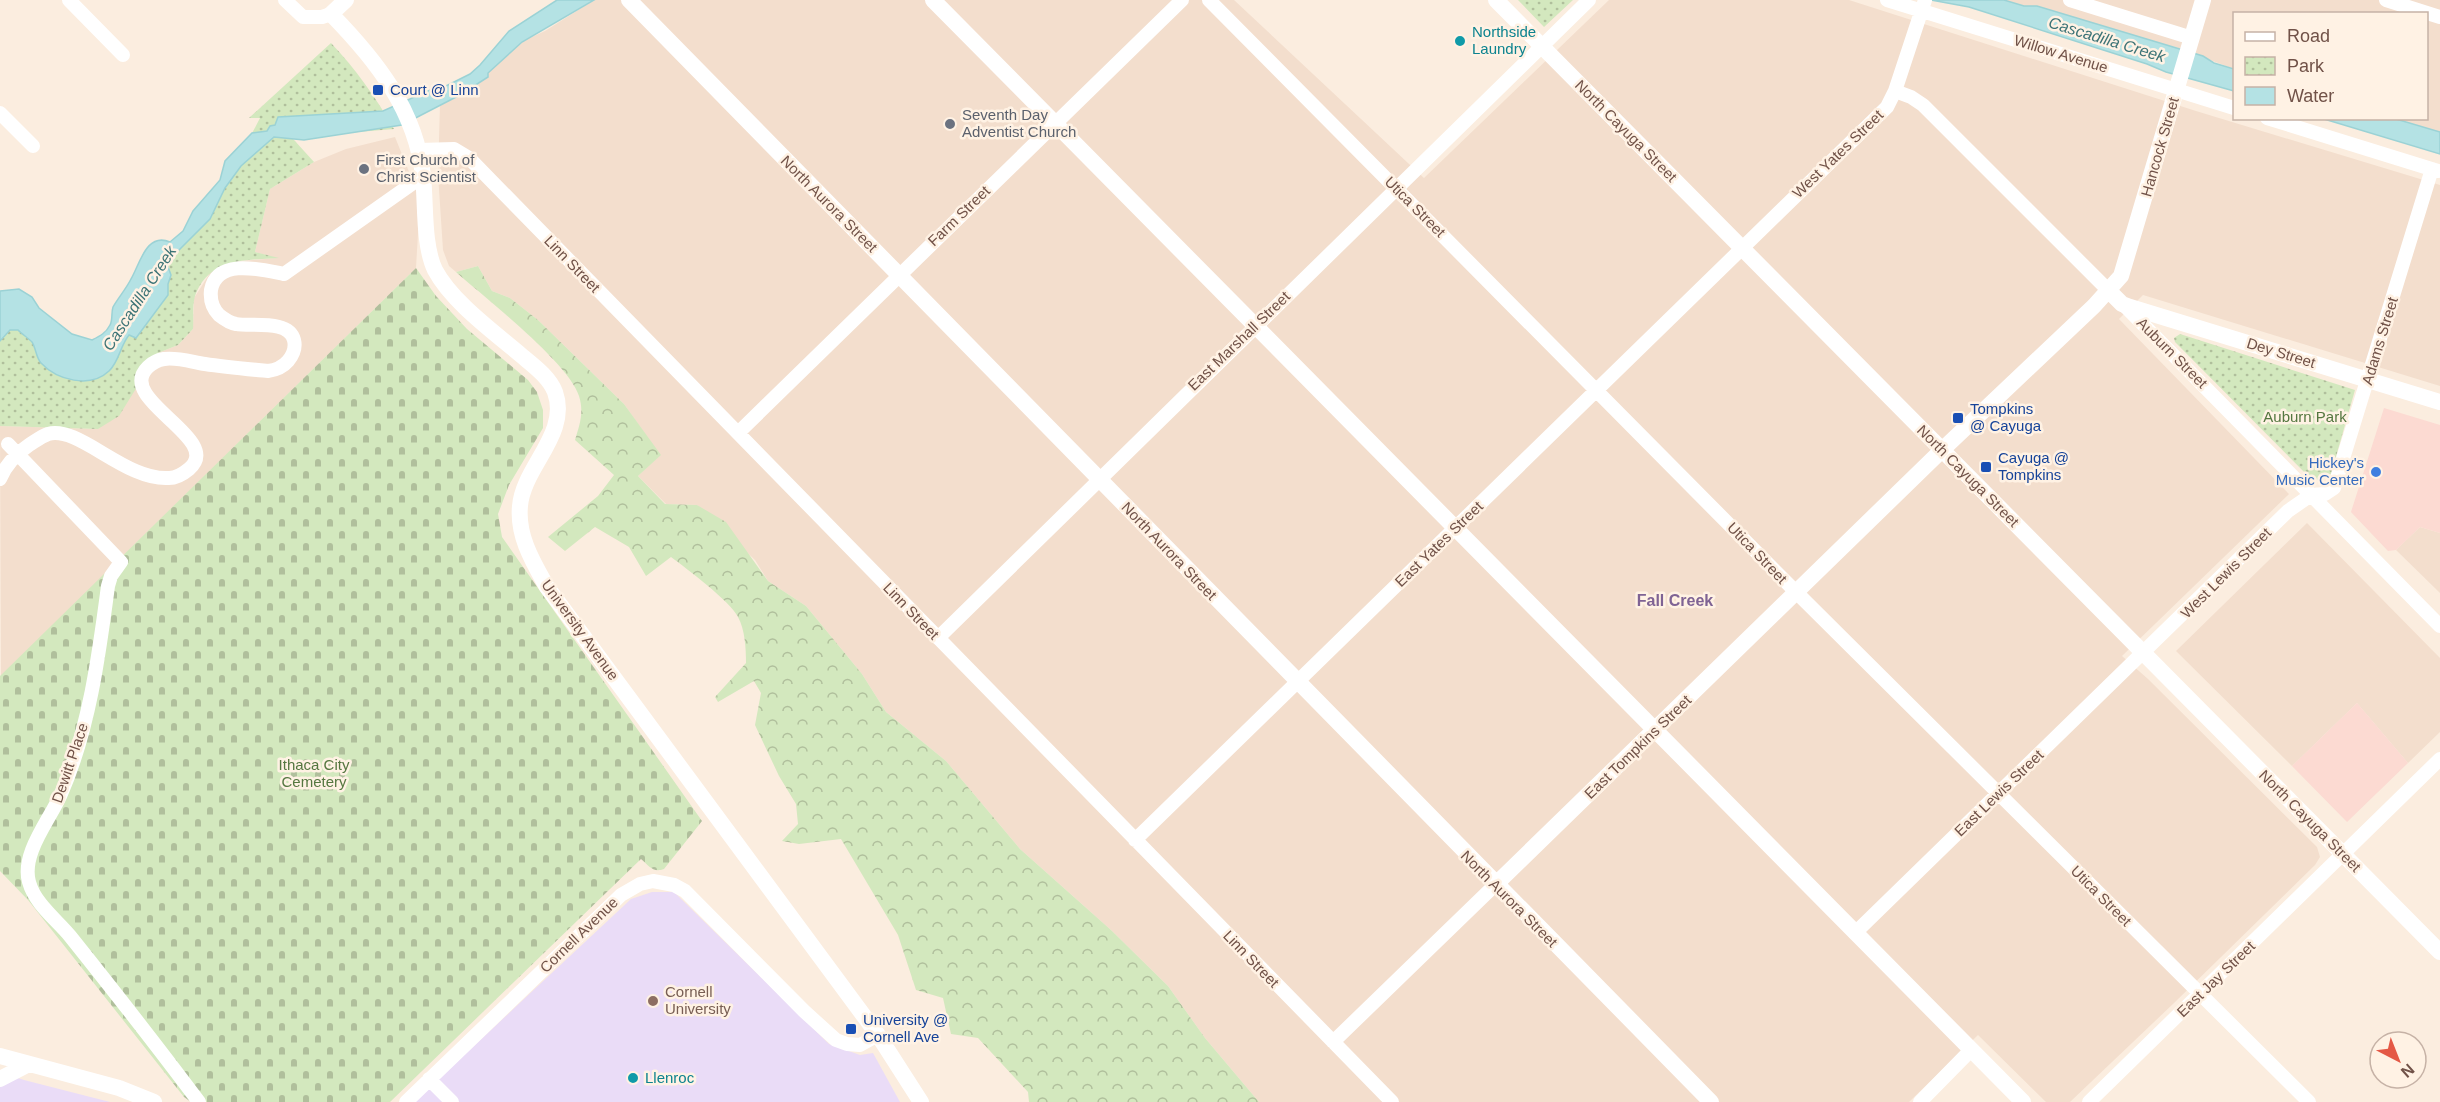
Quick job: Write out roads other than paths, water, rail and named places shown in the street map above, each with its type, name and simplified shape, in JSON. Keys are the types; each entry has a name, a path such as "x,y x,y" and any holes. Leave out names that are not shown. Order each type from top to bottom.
{"street":[{"path":"69,0 123,55"},
{"path":"285,0 303,17 322,17 332,14 346,0"},
{"name":"North Aurora Street","path":"629,0 1711,1102"},
{"path":"933,0 2023,1102"},
{"name":"Farm Street","path":"738,434 1182,0"},
{"name":"Utica Street","path":"1209,0 1796,592 2308,1102"},
{"name":"North Cayuga Street","path":"1496,0 2440,952"},
{"name":"East Marshall Street","path":"938,638 1589,0"},
{"name":"Willow Avenue","path":"1887,0 1923,4 2178,85 2233,107"},
{"path":"2070,0 2191,42"},
{"name":"Hancock Street","path":"1942,450 2109,291 2121,276 2203,0"},
{"path":"2386,0 2426,12"},
{"name":"West Yates Street","path":"1742,248 1887,107 1895,91 1923,4"},
{"name":"University Avenue","path":"332,14 375,64 400,100 412,125 423,176 429,249 436,271 455,296 474,315 539,371 554,392 557,417 551,436 527,483 520,508 523,537 532,560 547,586 878,1035 921,1102"},
{"name":"Auburn Street","path":"1895,91 1923,105 2440,626"},
{"path":"0,113 33,146"},
{"path":"2273,120 2436,171"},
{"name":"Linn Street","path":"419,150 448,148 465,154 1392,1102"},
{"name":"Adams Street","path":"2311,495 2325,494 2334,488 2436,171"},
{"path":"0,479 13,449 48,434 62,433 74,436 133,471 152,477 170,478 182,475 197,458 196,448 151,400 142,387 142,376 147,368 165,359 268,371 278,370 292,357 295,347 293,337 285,329 236,324 219,314 213,307 210,297 212,285 218,277 236,268 247,267 284,274 423,176"},
{"name":"East Yates Street","path":"1135,840 1742,248"},
{"name":"Dey Street","path":"2122,304 2440,402"},
{"name":"Dewitt Place","path":"13,449 121,562 111,576 108,586 98,659 86,716 62,793 31,852 27,872 29,882 39,901 65,929 199,1102"},
{"name":"East Tompkins Street","path":"1333,1042 1942,450"},
{"name":"West Lewis Street","path":"2144,654 2289,511 2311,495"},
{"name":"East Lewis Street","path":"1856,933 2144,654"},
{"name":"East Jay Street","path":"2089,1102 2440,759"},
{"name":"Cornell Avenue","path":"406,1102 621,895 640,884 653,881 674,885 696,899 804,1011 836,1040 860,1045 878,1035"},
{"path":"1920,1102 1971,1050"},
{"path":"0,1056 119,1088 154,1102"},
{"path":"0,1079 29,1064"},
{"path":"429,1079 452,1102"}],"water":[{"name":"Cascadilla Creek","path":"557,0 594,0 522,42 488,73 488,77 460,95 402,125 304,140 274,137 241,166 225,188 210,219 170,259 167,264 171,275 168,295 136,338 129,335 112,367 101,377 83,381 56,374 41,363 32,342 18,330 10,330 0,341 0,291 19,289 32,297 39,308 72,334 92,340 100,336 110,325 113,307 149,245 162,240 170,242 183,231 193,211 220,180 225,161 252,133 267,131 270,126 275,125 278,117 383,111 430,90 440,89 470,74 509,31"},
{"name":"Cascadilla Creek","path":"1931,0 2004,0 2024,6 2037,6 2203,56 2214,63 2233,69 2233,91 2166,72 1969,7"},
{"path":"2327,120 2399,120 2440,132 2440,154"}],"place":[{"name":"Northside Laundry","path":"1460,41"},
{"name":"Court @ Linn","path":"378,90"},
{"name":"Seventh Day Adventist Church","path":"950,124"},
{"name":"First Church of Christ Scientist","path":"364,169"},
{"name":"Tompkins @ Cayuga","path":"1958,418"},
{"name":"Cayuga @ Tompkins","path":"1986,467"},
{"name":"Hickey's Music Center","path":"2376,472"},
{"name":"Cornell University","path":"653,1001"},
{"name":"University @ Cornell Ave","path":"851,1029"},
{"name":"Llenroc","path":"633,1078"}],"district":[{"name":"Fall Creek","path":"1675,600"}],"park label":[{"name":"Auburn Park","path":"2305,417"},
{"name":"Ithaca City Cemetery","path":"314,774"}]}
